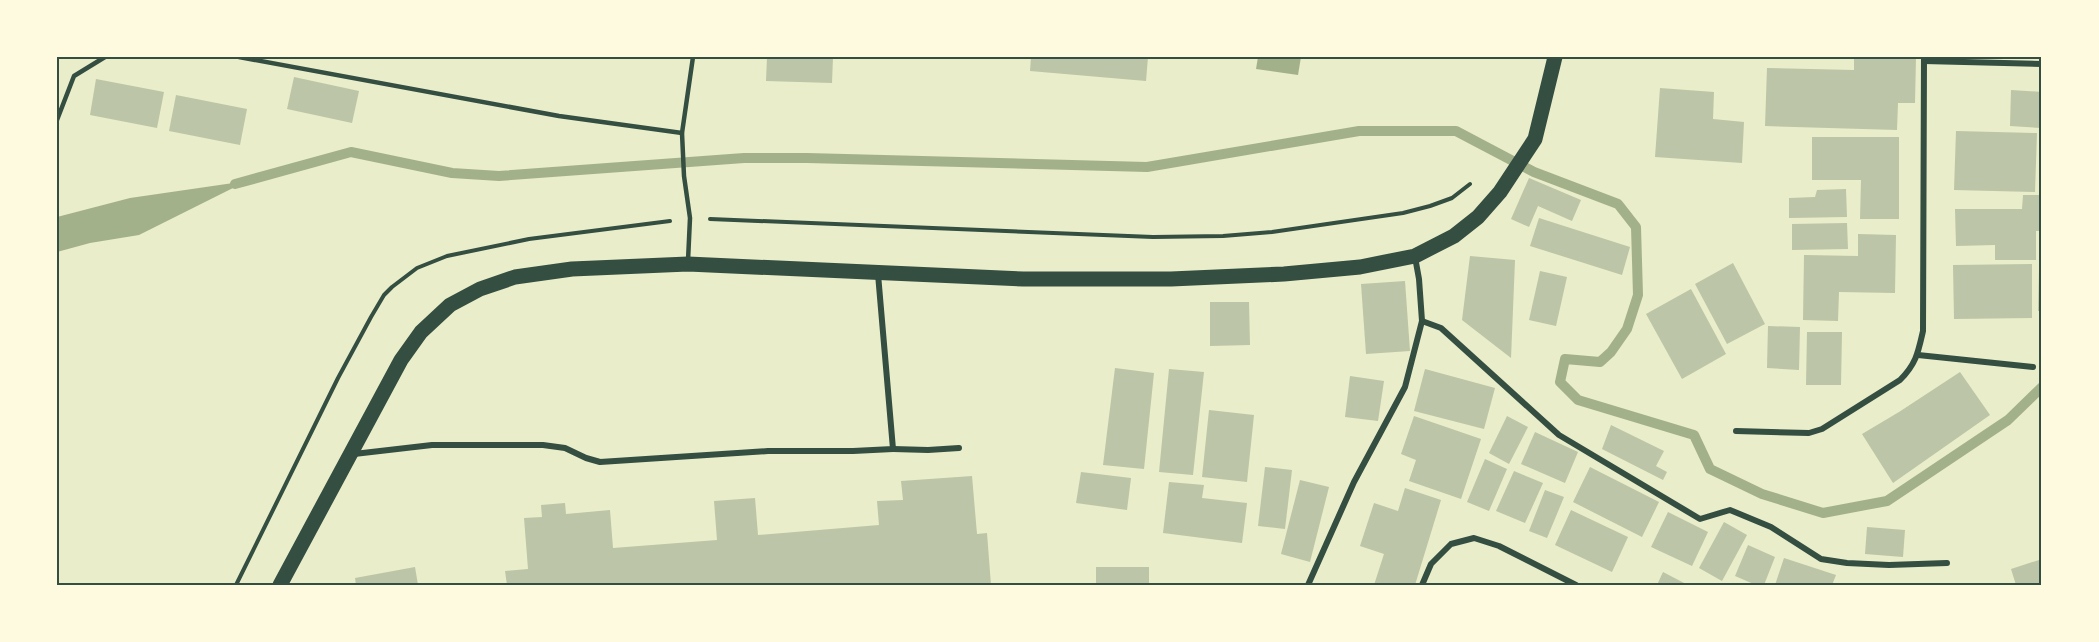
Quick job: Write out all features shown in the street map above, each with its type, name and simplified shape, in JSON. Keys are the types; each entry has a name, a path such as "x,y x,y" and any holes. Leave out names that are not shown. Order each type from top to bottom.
{"main road":[{"path":"280,585 401,360 421,332 450,305 480,289 515,277 572,269 688,264 1023,279 1170,279 1360,267 1415,256 1454,236 1478,217 1500,192 1535,139 1555,57"}],"street":[{"path":"1736,430 1809,433 1822,429 1900,380 1911,369 1918,356 1923,331 1924,59 2042,64"},
{"path":"1308,585 1354,482 1405,387 1422,321 1415,256"},
{"path":"878,271 893,449"},
{"path":"1422,321 1441,328 1559,435 1700,519 1730,510 1771,527 1821,559 1879,565 1947,563"},
{"path":"1918,356 2033,367"},
{"path":"352,454 432,445 543,445 565,448 586,459 600,462 768,451 959,448"},
{"path":"1422,585 1431,564 1451,544 1474,538 1499,546 1576,585"}],"lane":[{"path":"57,120 74,76 105,57"},
{"path":"239,57 559,116 682,133"},
{"path":"688,264 690,218 684,176 682,133 693,57"}],"shaded area":[{"path":"1258,57 1301,57 1298,75 1256,69"},
{"path":"247,181 139,235 90,243 57,252 57,217 130,198"}],"building":[{"path":"767,57 833,57 832,83 766,81"},
{"path":"1031,57 1148,57 1146,81 1030,71"},
{"path":"1854,57 1916,57 1915,103 1898,103 1897,130 1765,126 1767,68 1854,70"},
{"path":"294,77 359,91 352,123 287,109"},
{"path":"96,79 164,92 157,128 90,115"},
{"path":"1660,88 1714,92 1713,119 1744,122 1742,163 1655,157"},
{"path":"2011,90 2042,92 2042,128 2010,126"},
{"path":"176,95 247,109 240,145 169,131"},
{"path":"1956,131 2037,133 2035,192 1954,190"},
{"path":"1812,137 1899,137 1899,219 1860,219 1861,180 1812,180"},
{"path":"1529,178 1581,200 1572,221 1538,206 1529,227 1511,219"},
{"path":"1846,189 1847,217 1789,218 1789,198 1815,197 1817,190"},
{"path":"2023,195 2042,195 2042,231 2036,231 2036,260 1995,260 1995,245 1956,246 1955,209 2022,209"},
{"path":"1539,218 1630,247 1622,275 1530,246"},
{"path":"1847,223 1848,249 1792,250 1792,224"},
{"path":"1858,234 1896,235 1895,293 1839,292 1838,321 1803,320 1804,255 1858,256"},
{"path":"1470,256 1515,260 1511,358 1462,320"},
{"path":"1733,263 1765,324 1727,344 1695,284"},
{"path":"2032,264 2032,318 1954,319 1953,265"},
{"path":"2039,269 2042,269 2042,311 2038,311"},
{"path":"1540,271 1567,277 1556,326 1529,320"},
{"path":"1405,281 1410,351 1366,354 1361,284"},
{"path":"1691,289 1726,354 1682,379 1646,314"},
{"path":"1210,302 1249,302 1250,345 1210,346"},
{"path":"1768,326 1800,327 1799,370 1767,368"},
{"path":"1807,332 1842,332 1841,385 1806,385"},
{"path":"1115,368 1154,373 1144,469 1103,465"},
{"path":"1169,369 1204,372 1193,475 1159,472"},
{"path":"1425,369 1495,388 1484,429 1414,411"},
{"path":"1960,372 1990,415 1893,483 1862,434"},
{"path":"1350,376 1384,381 1378,421 1345,417"},
{"path":"1209,410 1254,415 1247,482 1202,477"},
{"path":"1414,416 1481,439 1461,499 1409,481 1416,460 1401,454"},
{"path":"1507,416 1528,427 1509,464 1489,453"},
{"path":"1611,425 1664,451 1656,466 1667,472 1663,480 1602,449"},
{"path":"1535,432 1578,452 1565,483 1521,464"},
{"path":"1485,459 1507,469 1489,511 1467,502"},
{"path":"1265,467 1292,470 1285,529 1258,526"},
{"path":"1590,467 1659,502 1642,537 1573,502"},
{"path":"1514,471 1543,483 1525,523 1496,511"},
{"path":"1081,472 1131,478 1127,510 1076,503"},
{"path":"972,476 977,534 987,533 991,585 507,585 505,571 528,569 524,518 542,517 541,505 565,503 566,514 610,510 613,548 717,540 714,501 755,498 758,535 879,525 877,501 903,500 901,481"},
{"path":"1300,480 1329,487 1310,562 1281,554"},
{"path":"1169,482 1204,485 1202,498 1247,503 1242,543 1163,533"},
{"path":"1405,488 1441,500 1415,585 1374,585 1384,554 1360,546 1374,503 1398,511"},
{"path":"1545,490 1564,497 1547,538 1529,531"},
{"path":"1571,510 1628,537 1612,572 1555,545"},
{"path":"1668,512 1708,532 1692,566 1651,547"},
{"path":"1724,522 1747,535 1722,581 1699,568"},
{"path":"1867,527 1905,530 1903,557 1865,554"},
{"path":"1748,545 1775,557 1764,585 1756,585 1735,576"},
{"path":"1784,558 1836,575 1832,585 1775,585"},
{"path":"2042,559 2042,585 2016,585 2011,569"},
{"path":"415,567 418,585 356,585 355,578"},
{"path":"1096,567 1149,567 1149,585 1096,585"},
{"path":"1663,572 1688,585 1657,585"}],"waterway":[{"path":"235,184 351,152 452,173 499,176 744,158 1147,167 1359,131 1456,131 1534,172 1618,204 1636,227 1638,295 1627,329 1611,352 1600,362 1565,359 1560,382 1578,400 1694,435 1710,469 1762,494 1823,513 1887,501 2008,420 2042,387"}]}
